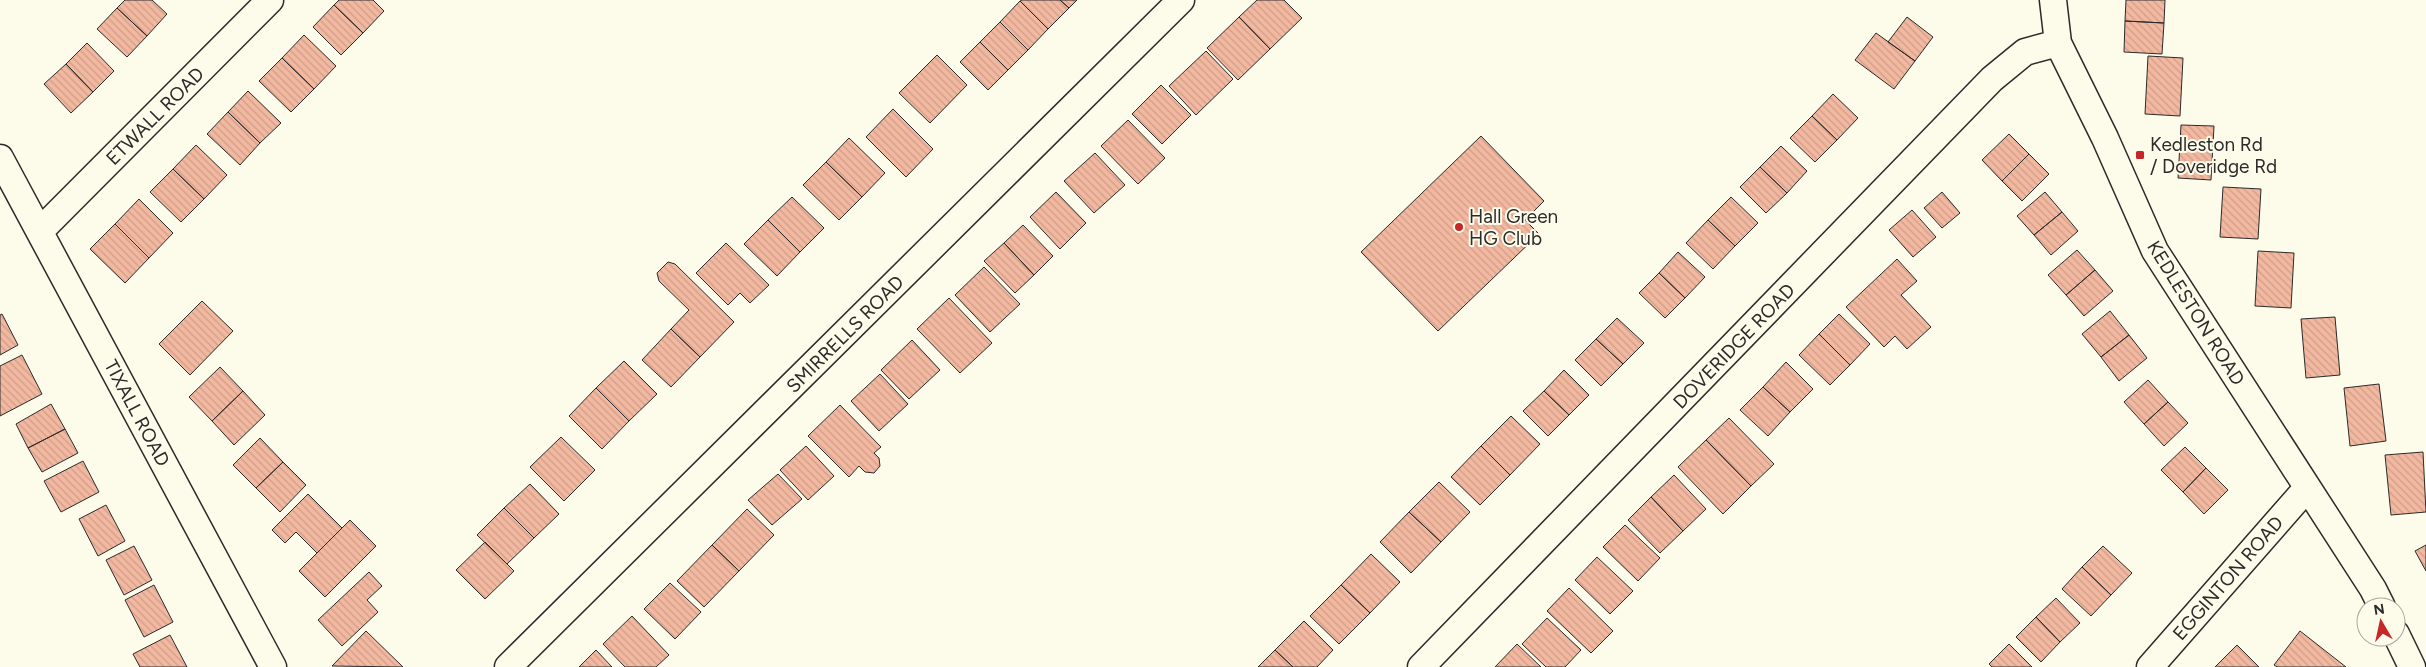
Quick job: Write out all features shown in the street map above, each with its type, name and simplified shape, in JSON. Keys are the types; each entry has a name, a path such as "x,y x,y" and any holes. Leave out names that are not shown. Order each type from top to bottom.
{"street":[{"name":"ETWALL ROAD","path":"40,231 270,0"},
{"name":"SMIRRELLS ROAD","path":"508,667 1181,0"},
{"name":"KEDLESTON ROAD","path":"2053,0 2058,43 2105,138 2155,251 2377,597"},
{"name":"DOVERIDGE ROAD","path":"1422,667 1992,78 2025,52 2058,43"},
{"name":"TIXALL ROAD","path":"0,158 273,667"},
{"name":"EGGINTON ROAD","path":"2150,667 2307,488"},
{"path":"2402,647 2412,667"}],"building":[{"path":"125,0 152,0 167,14 147,36 117,8"},
{"path":"339,0 373,0 384,11 363,33 334,5"},
{"path":"1060,0 1069,8 1048,29 1020,1"},
{"path":"1060,0 1077,0 1069,8"},
{"path":"1257,0 1284,0 1302,18 1270,49 1239,17"},
{"path":"2126,0 2165,0 2164,23 2125,21"},
{"path":"1020,1 1048,29 1028,50 1000,22"},
{"path":"334,5 363,33 341,55 313,27"},
{"path":"117,8 147,36 127,57 97,29"},
{"path":"1239,17 1270,49 1238,80 1207,48"},
{"path":"1907,17 1933,37 1915,61 1888,42"},
{"path":"2125,21 2164,23 2162,54 2124,52"},
{"path":"1000,22 1028,50 1008,70 980,42"},
{"path":"1876,33 1915,61 1894,89 1855,60"},
{"path":"304,35 336,66 314,89 282,58"},
{"path":"980,42 1008,70 988,90 960,62"},
{"path":"87,43 114,71 93,92 66,64"},
{"path":"1206,51 1233,79 1196,115 1169,86"},
{"path":"937,55 967,85 930,123 899,93"},
{"path":"2148,56 2183,58 2180,116 2145,114"},
{"path":"282,58 314,89 291,112 259,81"},
{"path":"66,64 93,92 71,113 44,84"},
{"path":"1161,85 1191,115 1162,144 1132,114"},
{"path":"248,91 281,123 260,143 228,112"},
{"path":"1833,94 1858,118 1837,140 1812,116"},
{"path":"893,109 933,149 906,177 866,137"},
{"path":"228,112 260,143 240,165 207,134"},
{"path":"1812,116 1837,140 1815,162 1790,138"},
{"path":"1128,120 1165,158 1138,184 1101,146"},
{"path":"2181,125 2214,126 2211,180 2178,178"},
{"path":"2009,134 2029,154 2002,181 1982,160"},
{"name":"Hall Green HG Club","path":"1481,136 1544,201 1525,220 1539,234 1438,331 1361,252"},
{"path":"849,138 885,173 862,197 826,162"},
{"path":"196,145 227,175 204,199 173,169"},
{"path":"1781,146 1807,171 1787,193 1760,167"},
{"path":"1095,153 1125,185 1094,213 1064,181"},
{"path":"2029,154 2049,174 2022,201 2002,181"},
{"path":"826,162 862,197 839,220 803,185"},
{"path":"1760,167 1787,193 1766,213 1740,187"},
{"path":"173,169 204,199 181,222 150,192"},
{"path":"2223,187 2261,189 2258,239 2220,237"},
{"path":"1056,192 1086,223 1060,249 1030,217"},
{"path":"1942,192 1960,213 1942,228 1924,208"},
{"path":"2045,192 2062,212 2034,235 2017,216"},
{"path":"792,197 824,228 800,252 768,220"},
{"path":"1731,197 1758,223 1735,246 1708,220"},
{"path":"139,199 173,233 149,258 115,224"},
{"path":"1912,210 1936,237 1913,257 1889,230"},
{"path":"2062,212 2078,231 2051,255 2034,235"},
{"path":"768,220 800,252 777,276 744,244"},
{"path":"1708,220 1735,246 1713,269 1686,243"},
{"path":"115,224 149,258 125,283 90,249"},
{"path":"1023,225 1053,256 1034,275 1004,243"},
{"path":"726,243 769,285 750,303 740,293 728,305 696,273"},
{"path":"1004,243 1034,275 1015,293 984,261"},
{"path":"2077,250 2095,270 2066,295 2048,275"},
{"path":"2258,251 2294,253 2291,308 2255,306"},
{"path":"1678,252 1705,277 1685,298 1659,273"},
{"path":"1897,259 1917,281 1901,295 1931,327 1907,349 1895,336 1884,347 1846,307"},
{"path":"668,262 675,264 734,322 700,357 671,329 689,310 659,281 657,273"},
{"path":"984,267 1020,304 990,332 955,295"},
{"path":"2095,270 2113,291 2084,316 2066,295"},
{"path":"1659,273 1685,298 1665,318 1639,293"},
{"path":"949,298 992,343 960,373 917,329"},
{"path":"202,301 233,331 190,375 159,344"},
{"path":"2110,311 2129,335 2101,357 2082,334"},
{"path":"2,314 18,345 0,355 0,315"},
{"path":"1839,314 1870,344 1850,365 1819,334"},
{"path":"2335,317 2340,375 2306,378 2301,319"},
{"path":"1617,318 1644,343 1623,364 1596,339"},
{"path":"671,329 700,357 671,387 642,360"},
{"path":"1819,334 1850,365 1830,385 1799,355"},
{"path":"2129,335 2147,358 2119,381 2101,357"},
{"path":"1596,339 1623,364 1601,386 1575,360"},
{"path":"912,340 940,370 909,399 881,370"},
{"path":"22,355 42,394 0,416 0,366"},
{"path":"624,361 657,394 629,421 596,388"},
{"path":"1786,362 1813,389 1790,412 1763,387"},
{"path":"220,367 243,391 212,421 189,397"},
{"path":"1564,370 1589,395 1569,415 1544,391"},
{"path":"880,374 908,404 879,431 851,401"},
{"path":"2148,380 2168,402 2144,424 2124,402"},
{"path":"2379,384 2386,441 2350,446 2344,388"},
{"path":"1763,387 1790,412 1768,436 1740,410"},
{"path":"596,388 629,421 602,449 569,416"},
{"path":"243,391 265,415 234,445 212,421"},
{"path":"1544,391 1569,415 1548,436 1523,411"},
{"path":"2168,402 2188,423 2164,446 2144,424"},
{"path":"51,404 65,429 28,448 16,424"},
{"path":"840,405 881,447 874,453 879,458 880,466 874,473 865,472 859,466 849,477 808,436"},
{"path":"1511,416 1540,444 1510,475 1481,446"},
{"path":"1729,418 1774,464 1751,486 1706,440"},
{"path":"65,429 78,453 42,472 28,448"},
{"path":"561,437 595,470 564,501 530,467"},
{"path":"260,438 283,462 256,488 233,465"},
{"path":"1706,440 1751,486 1723,514 1678,467"},
{"path":"806,446 834,476 808,500 780,470"},
{"path":"1481,446 1510,475 1480,505 1451,477"},
{"path":"2185,447 2206,468 2183,492 2161,470"},
{"path":"2423,452 2426,512 2391,515 2385,455"},
{"path":"83,461 99,492 61,512 44,481"},
{"path":"283,462 306,485 280,512 256,488"},
{"path":"2206,468 2228,490 2204,514 2183,492"},
{"path":"778,474 802,499 772,525 748,500"},
{"path":"1674,475 1706,509 1683,531 1651,497"},
{"path":"1439,482 1470,512 1441,542 1409,512"},
{"path":"530,484 559,514 534,538 504,508"},
{"path":"308,494 342,528 317,553 296,532 285,543 272,530"},
{"path":"1651,497 1683,531 1660,553 1628,520"},
{"path":"106,505 125,541 98,556 79,519"},
{"path":"504,508 534,538 507,564 477,535"},
{"path":"747,509 774,535 739,571 712,545"},
{"path":"1409,512 1441,542 1411,573 1380,542"},
{"path":"350,520 376,546 325,597 299,571"},
{"path":"1625,525 1660,558 1638,581 1603,547"},
{"path":"485,542 514,571 485,599 456,570"},
{"path":"712,545 739,571 704,607 677,581"},
{"path":"2426,545 2426,571 2415,551"},
{"path":"134,546 152,580 124,595 106,560"},
{"path":"2103,546 2132,573 2111,595 2082,567"},
{"path":"1371,554 1400,582 1370,613 1341,585"},
{"path":"1597,557 1633,591 1610,614 1575,580"},
{"path":"2082,567 2111,595 2091,616 2062,589"},
{"path":"369,572 382,586 367,600 378,612 342,646 318,620"},
{"path":"670,583 701,612 675,639 644,609"},
{"path":"154,585 173,622 144,637 125,600"},
{"path":"1341,585 1370,613 1339,644 1310,616"},
{"path":"1569,588 1613,631 1591,653 1547,611"},
{"path":"2056,598 2080,623 2060,642 2036,617"},
{"path":"632,616 669,655 656,667 625,667 603,644"},
{"path":"2036,617 2060,642 2041,662 2016,637"},
{"path":"1547,618 1581,650 1565,667 1546,667 1522,644"},
{"path":"1304,621 1333,650 1317,667 1293,667 1275,650"},
{"path":"366,631 403,667 332,666"},
{"path":"2300,631 2346,667 2277,667 2274,665"},
{"path":"170,635 187,667 140,667 133,654"},
{"path":"1517,644 1541,667 1495,667"},
{"path":"2009,644 2032,667 1992,667 1989,664"},
{"path":"2237,645 2259,667 2215,667"},
{"path":"596,650 612,667 579,667"},
{"path":"1275,650 1293,667 1258,667"}],"place":[{"name":"Kedleston Rd / Doveridge Rd","path":"2140,155"},
{"name":"Hall Green HG Club","path":"1459,227"}]}
